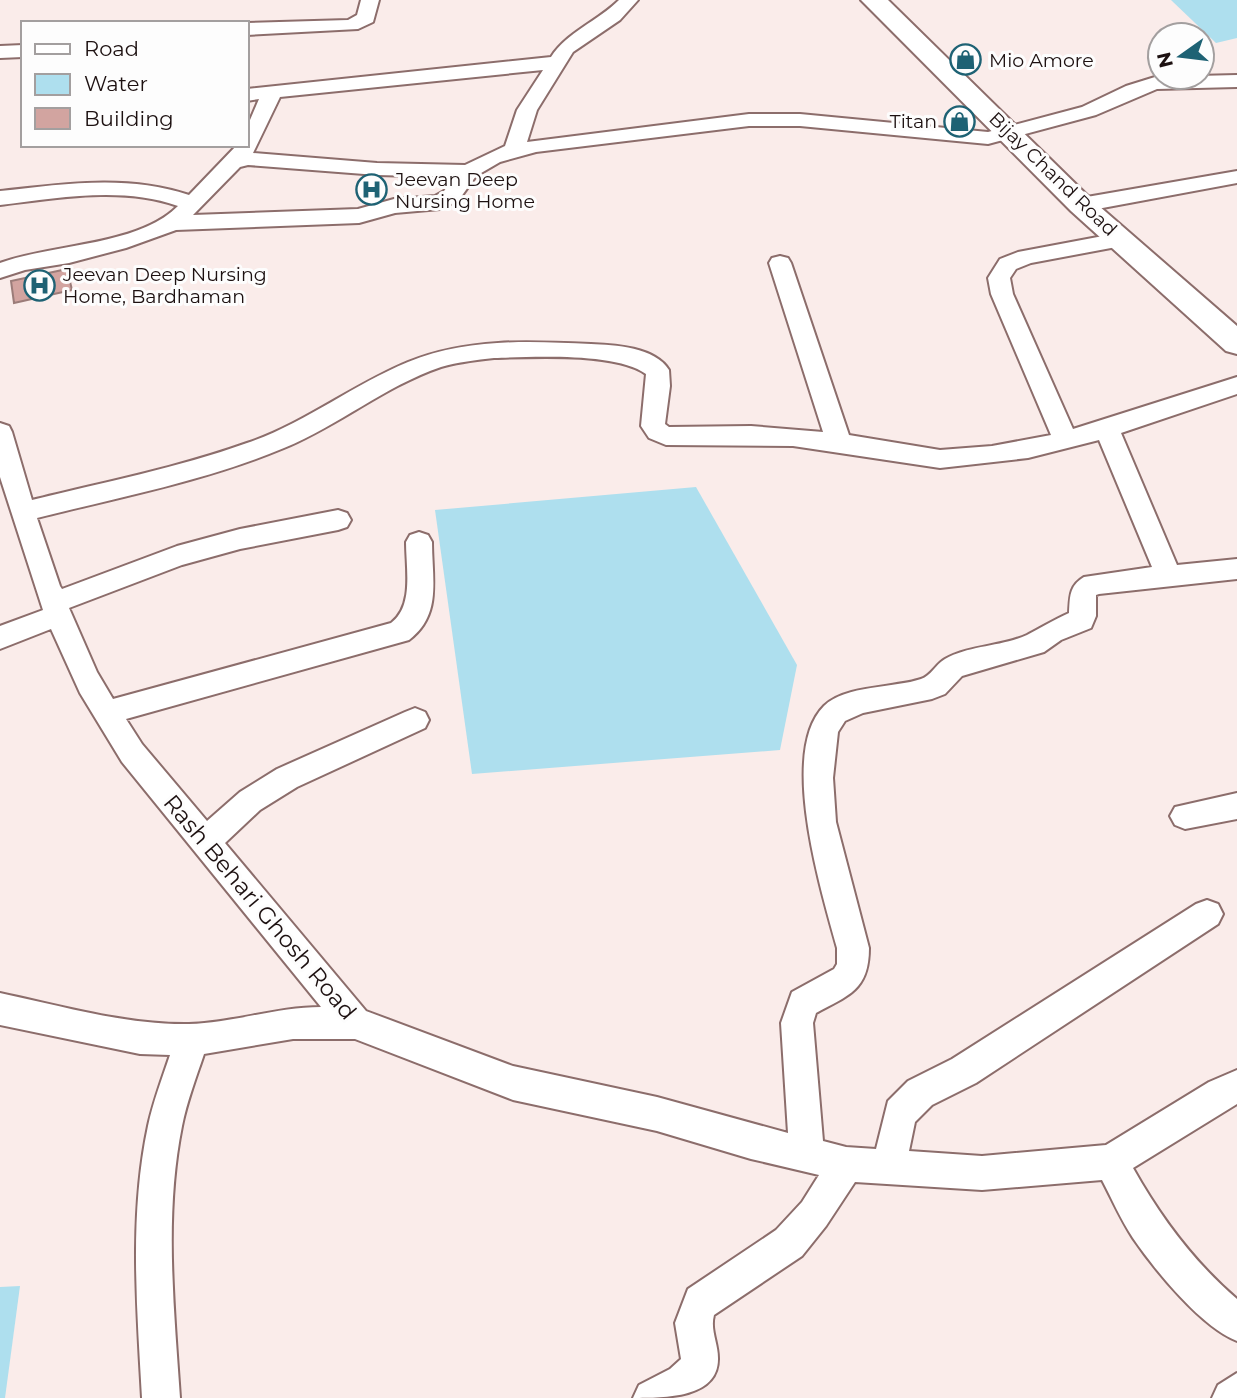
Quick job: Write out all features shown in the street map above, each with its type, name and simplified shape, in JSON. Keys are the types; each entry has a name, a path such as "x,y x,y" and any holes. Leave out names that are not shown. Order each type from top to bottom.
{"main road":[{"name":"Bijay Chand Road","path":"874,0 1081,205 1237,343"}],"street":[{"path":"248,33 361,23 366,18 370,0"},
{"path":"514,149 527,110 566,48 613,16 629,0"},
{"path":"0,52 21,51"},
{"path":"248,95 559,62"},
{"path":"0,271 21,263 69,256 118,243 174,223 369,215 394,206 440,202 451,196 469,172 514,149 749,120 800,120 988,138 1089,111 1133,90 1155,83 1237,81"},
{"path":"248,146 273,92"},
{"path":"174,223 247,147"},
{"path":"231,162 248,159 377,169 469,172"},
{"path":"1081,205 1237,177"},
{"path":"0,198 108,189 176,196 194,204"},
{"path":"1066,440 1002,294 999,278 1009,264 1026,257 1119,240"},
{"path":"780,263 839,443"},
{"path":"22,512 215,464 281,441 414,369 453,356 492,350 545,349 643,359 657,370 658,386 653,426 657,432 666,436 783,436 839,443 898,456 954,460 1029,449 1066,440 1237,385"},
{"path":"1106,427 1169,576"},
{"name":"Rash Behari Ghosh Road","path":"0,432 22,512 56,609 86,677 107,712 132,753 355,1023 513,1083 657,1114 846,1164 982,1173 1111,1161"},
{"path":"0,638 109,580 240,538 338,520"},
{"path":"107,712 399,632 414,621 419,603 419,542"},
{"path":"807,1155 797,1023 803,1003 845,980 853,968 853,948 821,822 818,778 824,730 835,713 859,702 922,691 935,686 952,668 968,661 1034,644 1051,632 1081,620 1084,590 1093,584 1237,569"},
{"path":"204,843 250,801 287,778 415,720"},
{"path":"1185,816 1237,806"},
{"path":"889,1167 901,1113 920,1093 964,1071 1207,914"},
{"path":"0,1009 139,1038 192,1040 293,1023 355,1023"},
{"path":"161,1398 154,1280 155,1199 163,1134 192,1040"},
{"path":"1237,1087 1111,1161 1145,1225 1200,1291 1237,1323"},
{"path":"652,1398 692,1377 699,1367 700,1353 692,1323 694,1312 701,1302 789,1244 814,1214 846,1164"},
{"path":"1231,1398 1237,1392"}],"water":[{"path":"1171,0 1237,0 1237,38 1216,43 1216,21 1193,21"},
{"path":"696,487 797,665 780,750 472,774 435,510"},
{"path":"20,1286 5,1398 0,1398 0,1287"}],"building":[{"path":"67,269 72,290 14,303 11,281"}],"place":[{"name":"Mio Amore","path":"966,60"},
{"name":"Titan","path":"960,121"},
{"name":"Jeevan Deep Nursing Home","path":"372,190"},
{"name":"Jeevan Deep Nursing Home, Bardhaman","path":"40,285"}]}
